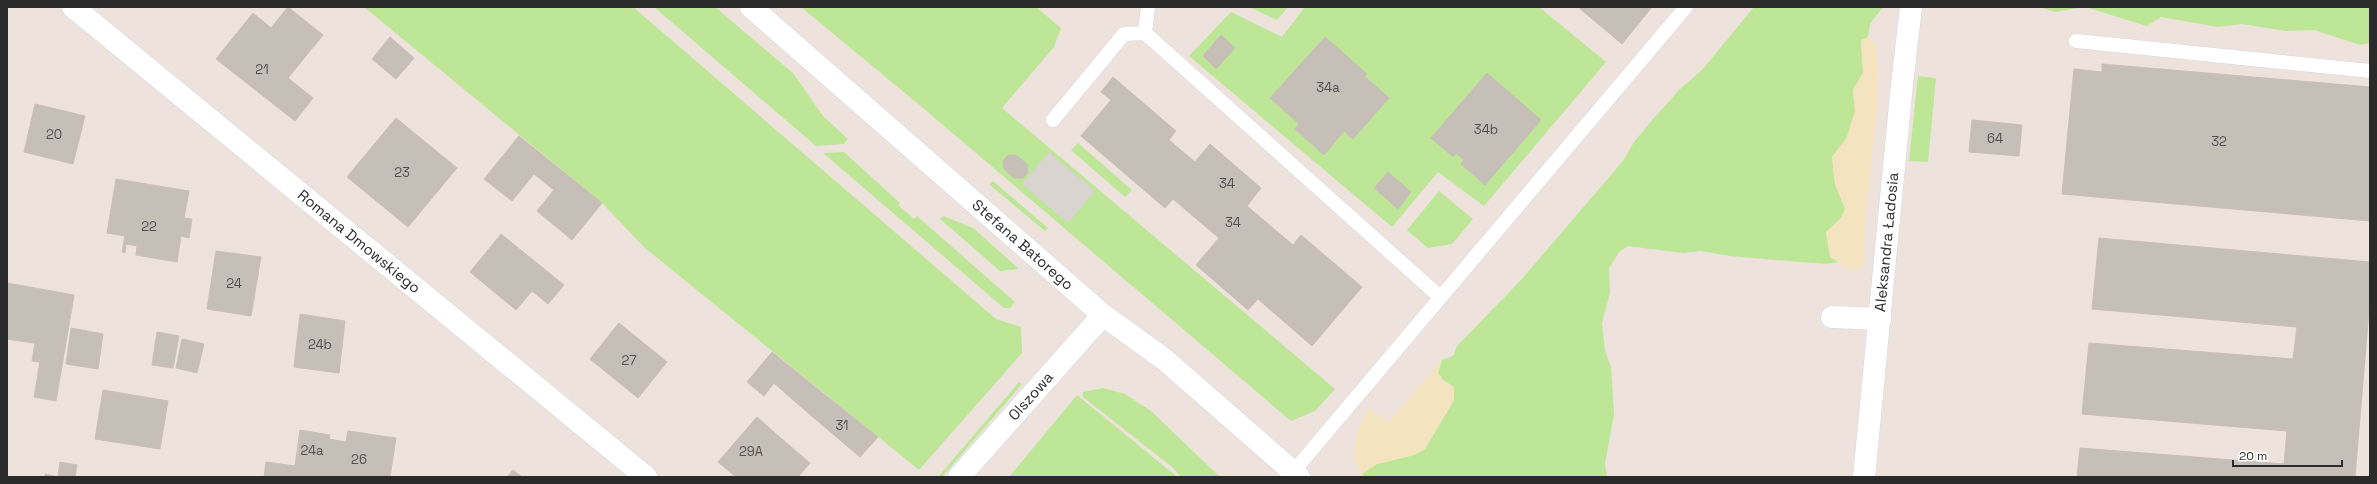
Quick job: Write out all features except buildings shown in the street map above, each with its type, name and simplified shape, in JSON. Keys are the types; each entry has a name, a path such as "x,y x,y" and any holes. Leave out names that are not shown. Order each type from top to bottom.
{"street":[{"name":"Romana Dmowskiego","path":"73,7 646,477"},
{"name":"Stefana Batorego","path":"750,7 1103,315 1164,359 1296,474"},
{"name":"Aleksandra Ładosia","path":"1864,477 1902,84 1911,7"},
{"name":"Olszowa","path":"958,477 1103,315"},
{"path":"1832,317 1880,319"}],"lane":[{"path":"1145,33 1148,7"},
{"path":"1296,474 1440,297 1686,7"},
{"path":"1053,120 1124,34 1145,33 1440,297"},
{"path":"2076,41 2370,71"}],"green space":[{"path":"364,7 633,7 996,319 1021,327 1022,353 919,470 645,248 602,203"},
{"path":"654,7 715,7 793,73 823,116 848,139 844,144 816,146"},
{"path":"801,7 1036,7 1061,28 1054,47 1002,108 1335,389 1315,411 1291,421 923,108"},
{"path":"1249,7 1288,7 1277,20"},
{"path":"1305,7 1539,7 1606,62 1484,206 1438,172 1392,227 1189,56 1231,12 1282,37"},
{"path":"1754,7 1883,7 1870,24 1868,37 1861,41 1863,73 1853,90 1855,111 1847,137 1832,157 1835,184 1845,209 1841,218 1826,232 1830,257 1839,262 1826,264 1730,256 1701,251 1683,253 1628,246 1619,252 1609,268 1610,293 1602,323 1605,351 1611,367 1614,415 1605,463 1607,477 1365,477 1362,474 1377,464 1414,455 1425,449 1454,400 1454,387 1443,380 1438,373 1442,360 1453,356 1457,346 1521,280 1623,161 1634,142 1654,118 1679,90 1702,70"},
{"path":"2039,7 2083,7 2056,12"},
{"path":"2085,7 2370,7 2370,43 2360,45 2314,30 2286,31 2242,24 2218,27 2161,17 2147,26"},
{"path":"1918,76 1936,78 1928,162 1909,161"},
{"path":"1078,143 1132,190 1125,197 1071,150"},
{"path":"844,152 900,203 898,205 914,219 917,216 1015,302 1010,308 1004,308 823,153"},
{"path":"993,181 1048,228 1045,231 990,185"},
{"path":"1439,191 1473,219 1452,244 1428,248 1407,230"},
{"path":"943,216 973,228 1019,269 1000,271 940,219"},
{"path":"1019,382 1022,384 942,477 938,477"},
{"path":"1103,388 1125,394 1151,411 1220,477 1181,477 1172,467 1083,397 1083,392"},
{"path":"1077,395 1176,476 1177,477 1009,477"}],"sand":[{"path":"1868,37 1876,45 1878,76 1877,110 1865,219 1864,262 1861,269 1849,270 1830,257 1826,232 1841,218 1845,209 1835,184 1832,157 1847,137 1855,111 1853,90 1863,73 1861,40"},
{"path":"1442,360 1438,373 1443,380 1454,387 1454,400 1425,449 1414,455 1377,464 1362,474 1355,458 1355,449 1358,432 1365,416 1370,409 1388,423"}],"shaded area":[{"path":"1049,152 1095,191 1068,223 1022,184"}]}
